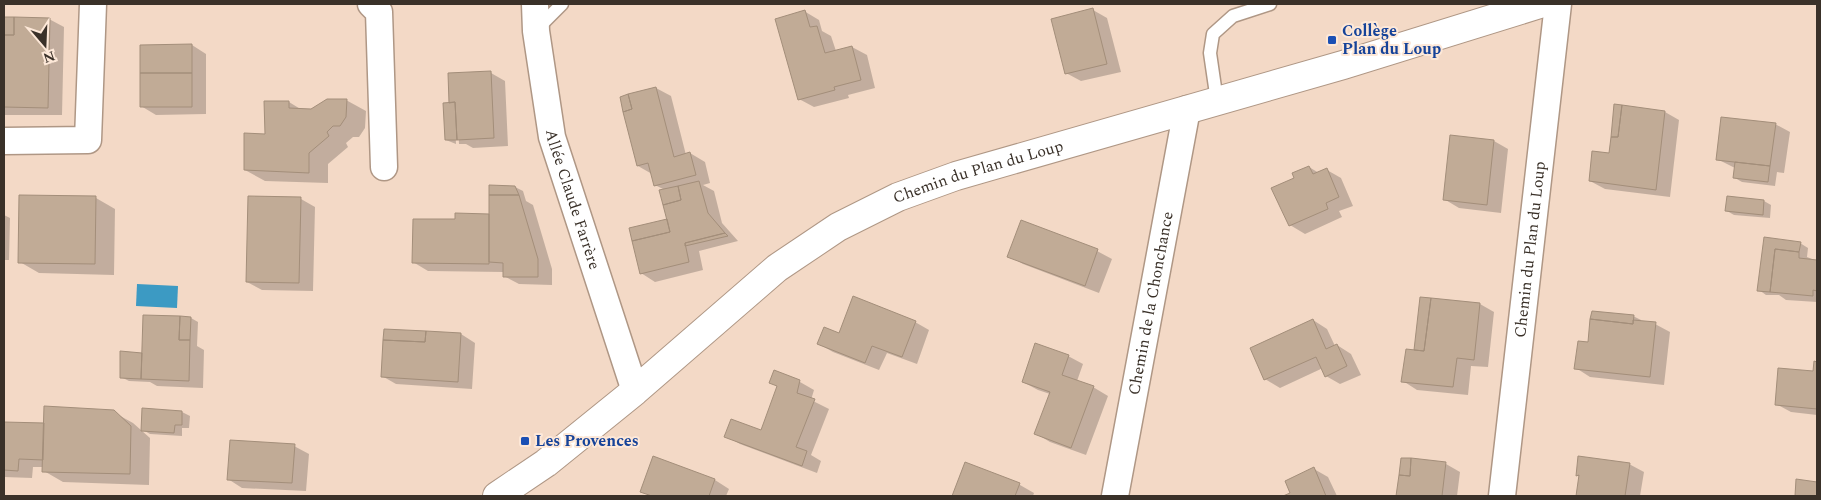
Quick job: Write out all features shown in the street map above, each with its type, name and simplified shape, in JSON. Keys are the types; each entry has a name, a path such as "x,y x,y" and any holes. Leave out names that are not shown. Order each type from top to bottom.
{"street":[{"path":"4,141 88,140 94,4"},
{"path":"371,4 379,12 384,167"},
{"name":"Allée Claude Farrère","path":"535,4 536,31 552,138 635,391"},
{"name":"Chemin du Plan du Loup","path":"496,496 546,463 635,391 777,268 838,227 898,197 956,176 1343,65 1540,4"},
{"name":"Chemin du Plan du Loup","path":"1502,496 1558,4"},
{"name":"Chemin de la Chonchance","path":"1114,496 1187,109"}],"lane":[{"path":"536,31 562,4"},
{"path":"1217,101 1210,53 1213,34 1233,16 1270,4"}],"water":[{"path":"137,284 178,286 177,308 136,306"}],"building":[{"path":"1093,8 1107,64 1065,74 1051,19"},
{"path":"805,10 810,27 817,26 825,53 852,46 861,80 834,87 835,90 798,100 775,19"},
{"path":"4,17 14,17 14,35 4,35"},
{"path":"14,17 50,18 48,108 4,107 4,35 14,35"},
{"path":"192,44 192,73 140,73 140,45"},
{"path":"491,71 494,138 457,140 455,102 449,103 448,73"},
{"path":"140,73 192,73 192,107 140,107"},
{"path":"656,87 674,157 690,152 696,175 654,186 648,163 637,166 623,112 632,109 628,94"},
{"path":"628,94 632,109 623,112 620,97"},
{"path":"327,99 347,99 346,117 340,126 333,126 327,132 329,136 309,153 309,173 244,170 244,133 265,134 264,101 289,101 289,108 311,109"},
{"path":"455,102 457,140 445,140 443,103"},
{"path":"1614,104 1622,105 1618,137 1611,137"},
{"path":"1622,105 1665,111 1656,190 1589,181 1592,151 1609,153 1611,137 1618,137"},
{"path":"1721,117 1776,123 1770,166 1716,160"},
{"path":"1450,135 1494,140 1487,205 1443,200"},
{"path":"1735,162 1770,166 1768,182 1733,178"},
{"path":"1309,166 1313,174 1327,168 1339,197 1326,203 1328,209 1289,226 1271,188 1294,178 1292,173"},
{"path":"699,181 708,213 725,233 685,243 689,262 640,274 632,241 670,232 663,205 681,200 678,186"},
{"path":"489,185 515,186 519,195 489,195"},
{"path":"678,186 681,200 663,205 659,190"},
{"path":"19,195 96,196 95,264 18,263"},
{"path":"489,195 519,195 538,259 538,277 503,277 503,263 489,262"},
{"path":"248,196 301,197 299,283 246,282"},
{"path":"1727,196 1764,200 1763,215 1725,211"},
{"path":"455,213 489,214 489,264 412,263 413,219 455,219"},
{"path":"667,219 670,232 632,241 629,228"},
{"path":"1021,220 1098,249 1085,286 1007,257"},
{"path":"725,233 728,236 685,246 685,243"},
{"path":"1764,237 1801,242 1799,252 1775,249 1770,292 1757,291"},
{"path":"1775,249 1799,252 1799,258 1817,260 1817,291 1813,290 1813,296 1770,292"},
{"path":"853,296 916,321 902,357 872,346 865,363 817,344 824,327 839,333"},
{"path":"1420,297 1431,298 1424,351 1414,350"},
{"path":"1431,298 1480,303 1474,360 1457,358 1453,387 1401,382 1406,349 1424,351"},
{"path":"1592,311 1634,315 1633,324 1590,319"},
{"path":"143,315 180,316 179,340 190,340 189,381 141,379"},
{"path":"180,316 191,317 190,340 179,340"},
{"path":"1313,319 1326,349 1337,344 1347,366 1325,377 1316,357 1264,380 1250,348"},
{"path":"1590,319 1633,324 1633,320 1656,322 1650,377 1574,369 1578,341 1588,342"},
{"path":"384,329 426,331 425,342 383,340"},
{"path":"426,331 461,333 458,382 381,377 383,340 425,342"},
{"path":"1035,343 1069,355 1062,375 1094,386 1071,448 1034,434 1050,392 1022,382"},
{"path":"120,351 142,353 141,379 120,378"},
{"path":"1814,361 1817,362 1817,409 1775,405 1778,368 1813,371"},
{"path":"774,370 800,380 797,393 815,399 796,447 807,451 802,466 724,437 731,419 761,430 777,386 769,383"},
{"path":"44,406 114,410 131,426 130,474 42,472"},
{"path":"142,408 182,411 182,425 175,425 174,433 141,431"},
{"path":"4,422 44,423 43,460 19,459 18,471 4,470"},
{"path":"230,440 295,444 292,483 227,480"},
{"path":"653,456 715,479 709,496 652,496 640,492"},
{"path":"1578,456 1630,463 1625,496 1576,496 1579,475 1576,476"},
{"path":"1401,458 1411,458 1410,476 1399,475"},
{"path":"1411,458 1446,462 1442,496 1396,496 1399,475 1410,476"},
{"path":"965,462 1020,483 1015,496 952,496"},
{"path":"1314,467 1326,496 1283,496 1290,493 1285,481"},
{"path":"1796,479 1817,482 1817,496 1795,496"}],"place":[{"name":"Collège Plan du Loup","path":"1332,40"},
{"name":"Les Provences","path":"525,441"}]}
